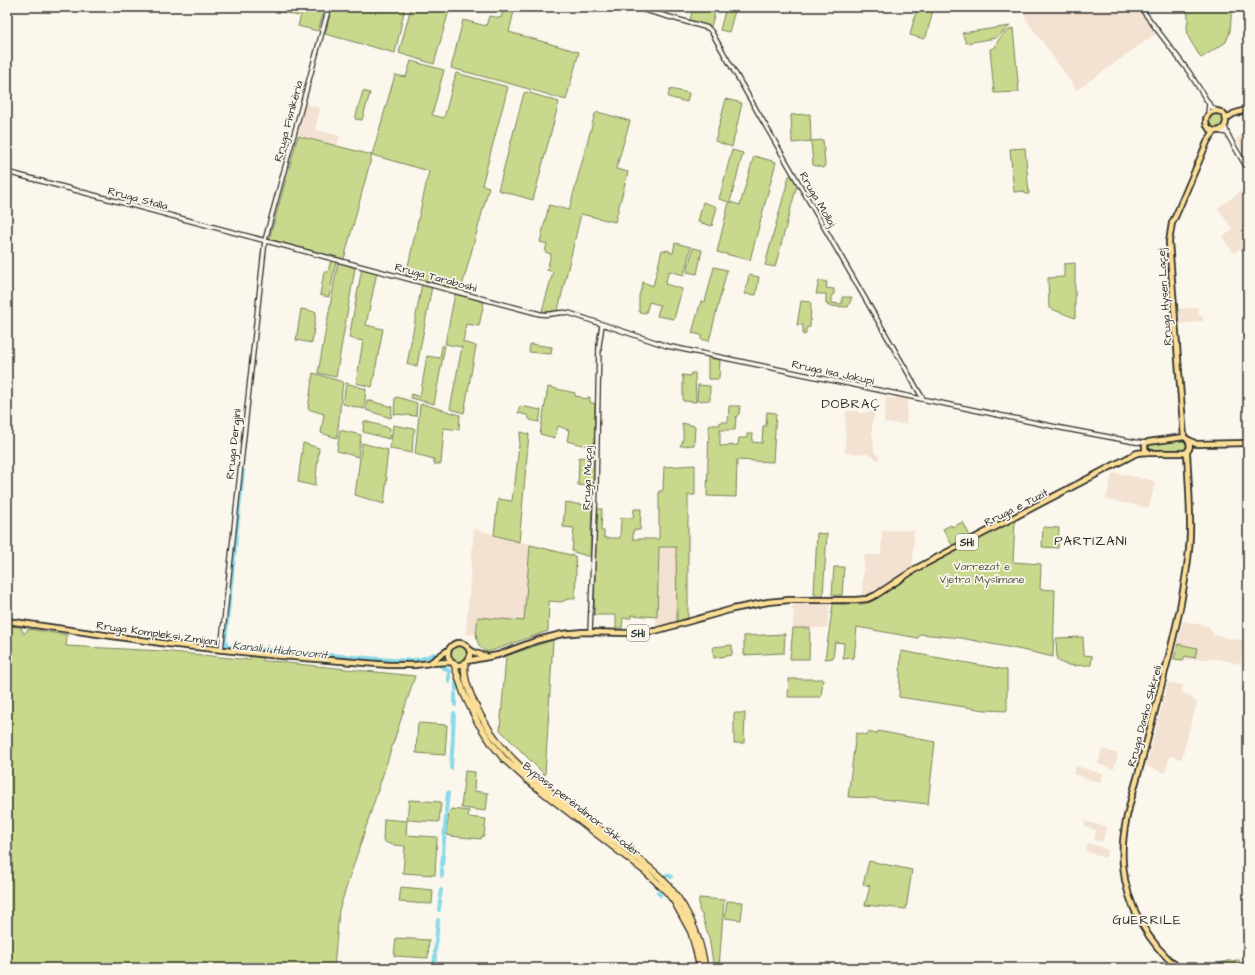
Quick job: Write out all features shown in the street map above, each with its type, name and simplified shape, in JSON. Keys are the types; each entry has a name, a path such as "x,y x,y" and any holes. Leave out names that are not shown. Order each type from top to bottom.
{"highway":[{"name":"Bypass perëndimor Shkodër","path":"466,662 464,672 470,693 483,720 496,739 525,771 661,878 680,901 688,914 704,958 705,968"},
{"name":"Bypass perëndimor Shkodër","path":"452,663 467,701 478,723 508,764 646,872 667,892 674,901 691,932 700,968"}],"main road":[{"path":"1225,117 1248,108"},
{"path":"1215,110 1219,111 1225,117 1225,126 1217,131 1208,140 1208,128 1205,121 1208,114 1215,110"},
{"path":"1208,128 1217,131"},
{"name":"Rruga Hysen Laçej","path":"1184,437 1169,242 1172,223 1208,140"},
{"path":"1147,452 1145,449 1146,443 1184,437 1196,444 1248,443"},
{"name":"Rruga Dasho Shkreli","path":"1179,968 1160,950 1140,922 1126,881 1123,865 1123,842 1128,812 1168,660 1186,575 1190,523 1188,452 1190,446 1188,440"},
{"name":"SH1","path":"1138,453 1146,443"},
{"path":"1188,452 1196,444"},
{"name":"SH1","path":"1138,453 1188,452"},
{"name":"Rruga e Tuzit","path":"590,632 629,633 655,631 746,606 768,602 789,600 855,600 871,598 917,568 1138,453"},
{"name":"Rruga Kompleksi Zmijani","path":"7,621 139,640 270,655 389,665 452,663"},
{"name":"SH1","path":"452,663 459,665 502,653 552,636 574,632 590,632"},
{"path":"430,663 453,645 459,643 465,645 468,649 475,653 487,657"},
{"path":"466,662 470,655 468,649"},
{"path":"448,650 448,657 452,663"}],"street":[{"name":"Rruga Fisnikëria","path":"265,240 329,7"},
{"name":"Rruga Mollaj","path":"634,7 708,28 711,31 923,399"},
{"path":"1140,7 1190,73 1209,104 1215,110"},
{"path":"1208,114 1209,104"},
{"path":"1225,126 1227,133 1248,170"},
{"path":"1217,131 1227,133"},
{"name":"Rruga Stalla","path":"7,172 265,240"},
{"name":"Rruga Taraboshi","path":"265,240 545,315 565,312 602,325"},
{"name":"Rruga Dergjini","path":"221,650 265,240"},
{"name":"Rruga Isa Jakupi","path":"602,325 667,346 1062,428 1146,443"},
{"name":"Rruga Muçaj","path":"590,632 596,487 599,344 602,325"}],"shaded area":[{"path":"1020,7 1138,7 1158,32 1077,90 1028,22"},
{"path":"305,104 320,108 315,130 340,136 337,146 297,135"},
{"path":"1248,131 1248,163 1236,139"},
{"path":"1248,186 1248,256 1246,252 1242,252 1240,249 1234,253 1222,237 1233,230 1218,208"},
{"path":"1198,307 1199,316 1203,316 1203,321 1180,324 1179,309"},
{"path":"896,397 908,399 906,424 884,423 886,398 895,399"},
{"path":"846,411 858,411 858,413 874,412 874,419 872,419 872,435 874,452 879,456 879,460 873,456 869,456 869,454 845,453"},
{"path":"1116,473 1155,482 1149,508 1106,500 1112,474"},
{"path":"474,529 575,556 575,599 568,599 561,602 549,601 548,631 488,652 479,646 476,635 466,634"},
{"path":"914,530 912,562 914,567 881,588 874,589 872,592 862,596 864,555 881,555 882,531"},
{"path":"659,547 676,547 677,622 656,627"},
{"path":"830,604 827,628 793,628 794,611 791,610 794,605"},
{"path":"1183,621 1210,627 1209,630 1212,631 1213,635 1244,641 1240,664 1218,659 1196,659 1182,661 1173,659"},
{"path":"1168,683 1183,685 1182,693 1190,695 1190,697 1193,698 1192,700 1197,702 1182,758 1170,756 1165,773 1146,766"},
{"path":"1102,749 1118,754 1114,769 1098,764"},
{"path":"1076,766 1103,774 1101,783 1073,774"},
{"path":"1084,821 1107,827 1102,842 1094,840 1096,830 1085,827"},
{"path":"1088,843 1109,850 1105,858 1085,851"}],"green space":[{"path":"261,7 301,7 298,16"},
{"path":"303,7 325,7 318,31 298,26"},
{"path":"332,7 405,7 395,53 325,34"},
{"path":"411,7 450,7 434,64 399,53"},
{"path":"504,7 515,7 509,32 579,52 566,100 451,68 463,20 486,26 489,16 501,18"},
{"path":"693,7 716,7 711,27 690,20"},
{"path":"726,7 736,7 729,32 720,30"},
{"path":"917,7 934,7 926,37 924,39 910,35"},
{"path":"1175,7 1187,7 1173,9"},
{"path":"1187,7 1232,7 1230,31 1226,42 1201,58 1188,36"},
{"path":"1010,26 996,38 966,43 962,33"},
{"path":"1013,28 1019,92 994,93 990,49 995,48 1001,36"},
{"path":"411,61 444,70 432,115 444,118 456,73 508,87 482,185 489,187 461,290 406,275 429,171 372,155 395,75 406,77"},
{"path":"670,89 689,93 687,102 668,97"},
{"path":"363,91 370,93 362,120 355,119"},
{"path":"527,92 559,102 533,200 498,190 524,93"},
{"path":"726,99 742,103 732,147 715,141"},
{"path":"598,112 630,121 616,169 628,172 615,222 581,214 558,310 548,312 542,311 553,272 547,270 551,254 545,252 547,244 540,242 549,205 569,210 595,114"},
{"path":"1216,113 1222,115 1224,121 1222,127 1216,129 1210,127 1208,121 1210,115"},
{"path":"810,114 811,141 792,143 791,115"},
{"path":"298,136 372,155 344,259 269,240"},
{"path":"823,140 825,165 823,168 813,165 811,141"},
{"path":"1025,148 1029,194 1025,194 1024,191 1014,192 1010,149"},
{"path":"732,150 743,153 730,202 740,205 754,156 776,162 750,260 717,252 729,202 719,199"},
{"path":"791,175 797,185 775,267 765,265 789,176"},
{"path":"703,202 717,207 712,226 698,222"},
{"path":"675,243 691,247 684,275 669,271 665,284 682,289 674,319 657,316 660,305 649,302 646,313 639,312 639,296 643,282 653,286 662,250 673,253"},
{"path":"693,248 702,250 697,274 687,272"},
{"path":"331,260 336,262 329,297 320,295 324,272 328,272"},
{"path":"338,262 355,268 336,377 318,373"},
{"path":"1075,263 1075,318 1049,308 1048,278 1064,277 1064,264"},
{"path":"714,267 727,270 709,341 701,339 701,335 692,333 701,301 705,302"},
{"path":"362,268 377,272 366,325 383,329 372,387 356,383 363,341 349,338"},
{"path":"749,275 759,277 756,295 745,294"},
{"path":"819,280 827,282 826,288 834,289 832,303 842,304 842,297 852,297 848,307 828,306 828,304 826,304 826,294 816,294"},
{"path":"422,283 432,286 417,366 407,364"},
{"path":"455,294 484,302 479,326 466,324 463,342 476,346 464,413 450,409 462,347 445,344"},
{"path":"801,301 811,302 810,327 806,328 806,334 803,335 803,325 797,325"},
{"path":"301,309 316,312 312,343 296,340"},
{"path":"530,344 552,347 551,354 529,352"},
{"path":"442,346 445,346 434,404 411,398 411,394 420,397 427,356 440,358"},
{"path":"708,358 720,360 719,379 708,379"},
{"path":"313,373 343,382 337,438 321,433 324,414 308,409"},
{"path":"691,373 695,373 696,402 683,401 682,375 690,376"},
{"path":"346,383 366,389 364,409 343,404"},
{"path":"698,385 710,386 710,400 697,401"},
{"path":"548,387 575,393 575,396 582,398 587,399 590,397 590,402 595,404 594,448 567,441 569,430 558,426 555,438 540,434"},
{"path":"397,397 417,403 416,416 394,414 395,398"},
{"path":"367,400 392,407 391,418 366,410"},
{"path":"423,404 460,415 459,430 444,428 441,464 434,464 434,459 415,454 420,405"},
{"path":"520,406 541,410 539,422 530,420 527,415 518,413"},
{"path":"729,406 740,406 739,414 736,417 735,430 720,430 720,446 738,445 739,438 747,438 747,434 753,434 752,442 762,443 763,426 766,426 767,412 776,413 773,462 737,460 736,497 707,496 709,425 720,425 720,422 728,422"},
{"path":"364,421 390,428 389,439 363,432"},
{"path":"682,423 695,426 694,445 680,446 683,438"},
{"path":"393,425 415,429 412,453 390,449"},
{"path":"340,430 361,435 358,457 337,451"},
{"path":"521,432 529,434 519,542 494,535 498,499 512,501"},
{"path":"1183,439 1187,442 1188,447 1184,451 1152,450 1149,447 1150,444"},
{"path":"303,443 319,448 315,486 298,482"},
{"path":"362,443 388,450 384,504 355,495"},
{"path":"579,457 594,458 593,487 578,485"},
{"path":"695,465 695,495 688,495 688,619 677,622 676,547 659,547 657,617 631,615 631,618 623,618 622,628 616,628 616,615 594,615 597,509 602,509 601,531 604,531 604,538 620,538 621,518 633,518 634,509 641,509 640,530 633,530 633,539 659,539 659,491 662,491 663,489 664,467"},
{"path":"565,502 592,506 590,557 572,551 574,528 563,527"},
{"name":"Varrezat e Vjetra Myslimane","path":"1015,521 1013,562 1041,564 1040,589 1055,590 1053,657 961,638 920,634 918,638 857,627 854,658 843,659 844,643 835,642 833,658 825,659 833,604 862,604 871,602 920,570"},
{"path":"963,522 970,536 952,545 943,529"},
{"path":"1043,527 1059,528 1058,548 1042,547"},
{"path":"817,533 827,534 823,595 814,595"},
{"path":"530,545 575,556 575,599 568,599 561,602 549,601 548,631 488,652 480,646 478,642 478,617 524,621"},
{"path":"834,567 844,567 842,595 832,595"},
{"path":"7,626 21,627 23,633 25,633 28,629 67,635 66,646 162,651 250,660 250,656 263,657 263,661 287,662 415,676 339,910 334,968 7,968"},
{"path":"793,628 810,628 809,659 790,659"},
{"path":"785,634 784,653 744,655 744,636"},
{"path":"1083,637 1084,655 1092,656 1091,665 1069,665 1061,663 1057,660 1056,638"},
{"path":"553,640 545,775 500,730 506,656"},
{"path":"1178,644 1197,648 1195,658 1185,656 1183,660 1174,659"},
{"path":"459,645 463,646 467,650 467,658 463,662 459,663 455,662 451,658 450,654 451,650 455,646"},
{"path":"732,645 732,655 714,658 713,647"},
{"path":"901,651 1007,670 1007,711 985,710 899,697"},
{"path":"789,679 823,679 821,697 788,697"},
{"path":"734,713 745,713 744,743 734,743"},
{"path":"418,723 447,725 445,755 416,753"},
{"path":"878,731 935,742 928,804 848,797 856,733 868,735 868,732 877,734"},
{"path":"465,771 475,772 474,791 488,793 486,811 461,808"},
{"path":"409,800 441,802 439,822 407,820"},
{"path":"451,809 469,811 468,817 486,819 484,836 482,836 481,839 450,836 446,834"},
{"path":"384,819 407,821 406,835 437,837 435,875 403,873 405,846 390,844 383,840"},
{"path":"869,861 912,870 906,909 865,905 870,886 863,884"},
{"path":"401,887 433,890 432,904 399,902"},
{"path":"699,898 724,900 719,968 714,968 709,938 699,910"},
{"path":"727,901 743,902 741,920 725,918"},
{"path":"396,938 429,940 428,958 394,956"},
{"path":"1239,960 1239,968 1214,968 1214,965 1227,961"}],"waterway":[{"name":"Kanali i Hidrovorit","path":"243,471 225,641 227,647 398,660 419,659 434,654"},
{"name":"Kanali i Hidrovorit","path":"441,666 449,671 449,682"},
{"name":"Kanali i Hidrovorit","path":"456,681 456,690"},
{"name":"Kanali i Hidrovorit","path":"455,694 455,705"},
{"name":"Kanali i Hidrovorit","path":"453,734 454,713"},
{"name":"Kanali i Hidrovorit","path":"451,768 453,737"},
{"name":"Kanali i Hidrovorit","path":"446,812 448,793"},
{"name":"Kanali i Hidrovorit","path":"443,853 446,816"},
{"name":"Kanali i Hidrovorit","path":"442,865 443,856"},
{"name":"Kanali i Hidrovorit","path":"442,869 442,876"},
{"path":"665,876 668,875 671,877"},
{"name":"Kanali i Hidrovorit","path":"440,897 441,890"},
{"name":"Kanali i Hidrovorit","path":"439,910 440,901"},
{"name":"Kanali i Hidrovorit","path":"435,953 438,920"},
{"name":"Kanali i Hidrovorit","path":"434,968 435,956"}],"district":[{"name":"DOBRAÇ","path":"851,403"},
{"name":"PARTIZANI","path":"1091,540"},
{"name":"GUERRILE","path":"1147,919"}]}
